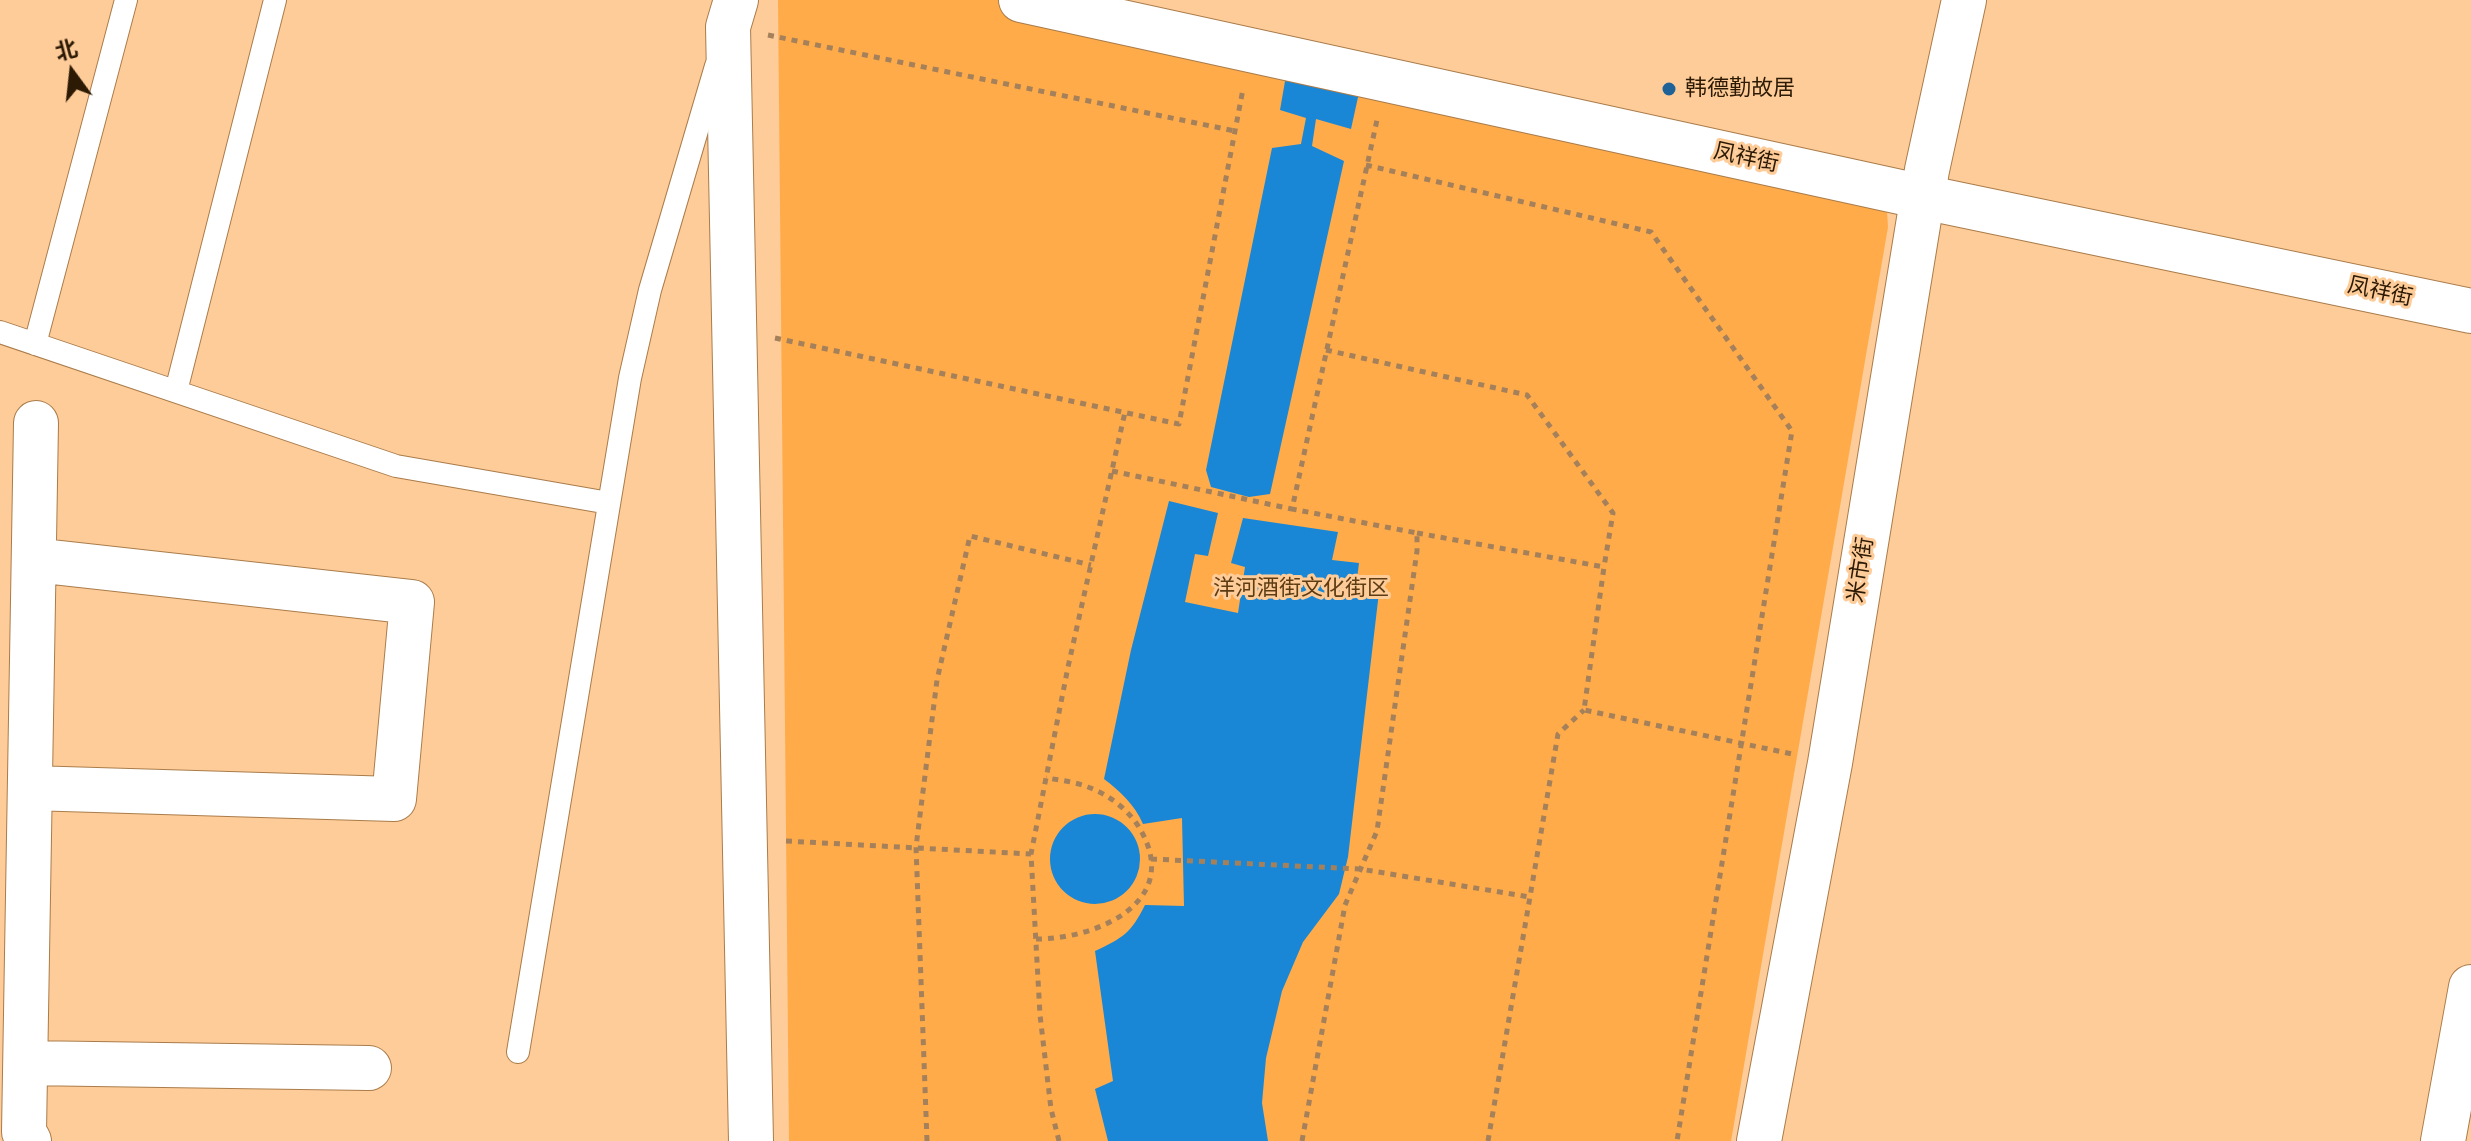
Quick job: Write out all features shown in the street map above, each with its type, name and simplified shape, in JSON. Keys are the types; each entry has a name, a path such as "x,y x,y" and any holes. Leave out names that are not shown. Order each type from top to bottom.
{"street":[{"name":"凤祥街","path":"1021,0 1923,197 2471,311"},
{"name":"米市街","path":"1759,1141 1830,763 1923,197 1964,0"},
{"path":"733,9 735,330 751,1141"},
{"path":"29,1141 24,1132 26,1063 14,890 30,788 23,532 36,423"},
{"path":"23,532 412,602 394,799 30,788"},
{"path":"2443,1141 2471,987"},
{"path":"26,1063 369,1068"}],"lane":[{"path":"35,344 126,0"},
{"path":"176,391 275,0"},
{"path":"518,1052 630,378 650,290 733,9"},
{"path":"0,332 396,466 609,503"}],"path":[{"path":"733,9 1235,131"},
{"path":"735,330 1179,424 1249,50"},
{"path":"1292,509 1387,80"},
{"path":"1366,165 1651,232 1792,431 1677,1141"},
{"path":"1326,350 1527,395 1613,513 1584,710 1558,734 1488,1141"},
{"path":"1059,1141 1051,1109 1042,1030 1031,854 1125,412"},
{"path":"1112,471 1292,509 1604,567"},
{"path":"1302,1141 1345,905 1377,831 1417,533"},
{"path":"927,1141 916,847 937,680 970,536 1091,565"},
{"path":"1584,710 1830,763"},
{"path":"1036,939 1070,935 1114,921 1134,906 1147,890 1153,874 1149,843 1136,822 1120,805 1090,787 1046,778"},
{"path":"745,839 1031,854"},
{"path":"1151,859 1360,869 1530,897"}],"green space":[{"name":"洋河酒街文化街区","path":"778,0 1028,0 1885,181 1888,227 1731,1141 789,1141"}],"water":[{"path":"1288,64 1362,79 1351,129 1316,119 1312,146 1344,161 1270,494 1249,497 1211,487 1206,470 1272,148 1301,144 1306,118 1280,110"},
{"path":"1169,501 1218,513 1208,556 1195,554 1185,602 1238,613 1245,567 1231,563 1243,518 1338,532 1332,560 1359,563 1356,587 1379,592 1348,857 1339,894 1303,942 1282,991 1266,1058 1262,1103 1268,1141 1108,1141 1095,1089 1113,1081 1095,951 1125,934 1145,905 1184,906 1182,818 1143,824 1136,810 1104,779 1131,650"},
{"path":"1095,814 1112,817 1127,827 1137,842 1140,859 1137,876 1127,891 1112,901 1095,904 1078,901 1063,891 1053,876 1050,859 1053,842 1063,827 1078,817"}],"place":[{"name":"韩德勤故居","path":"1669,89"}]}
